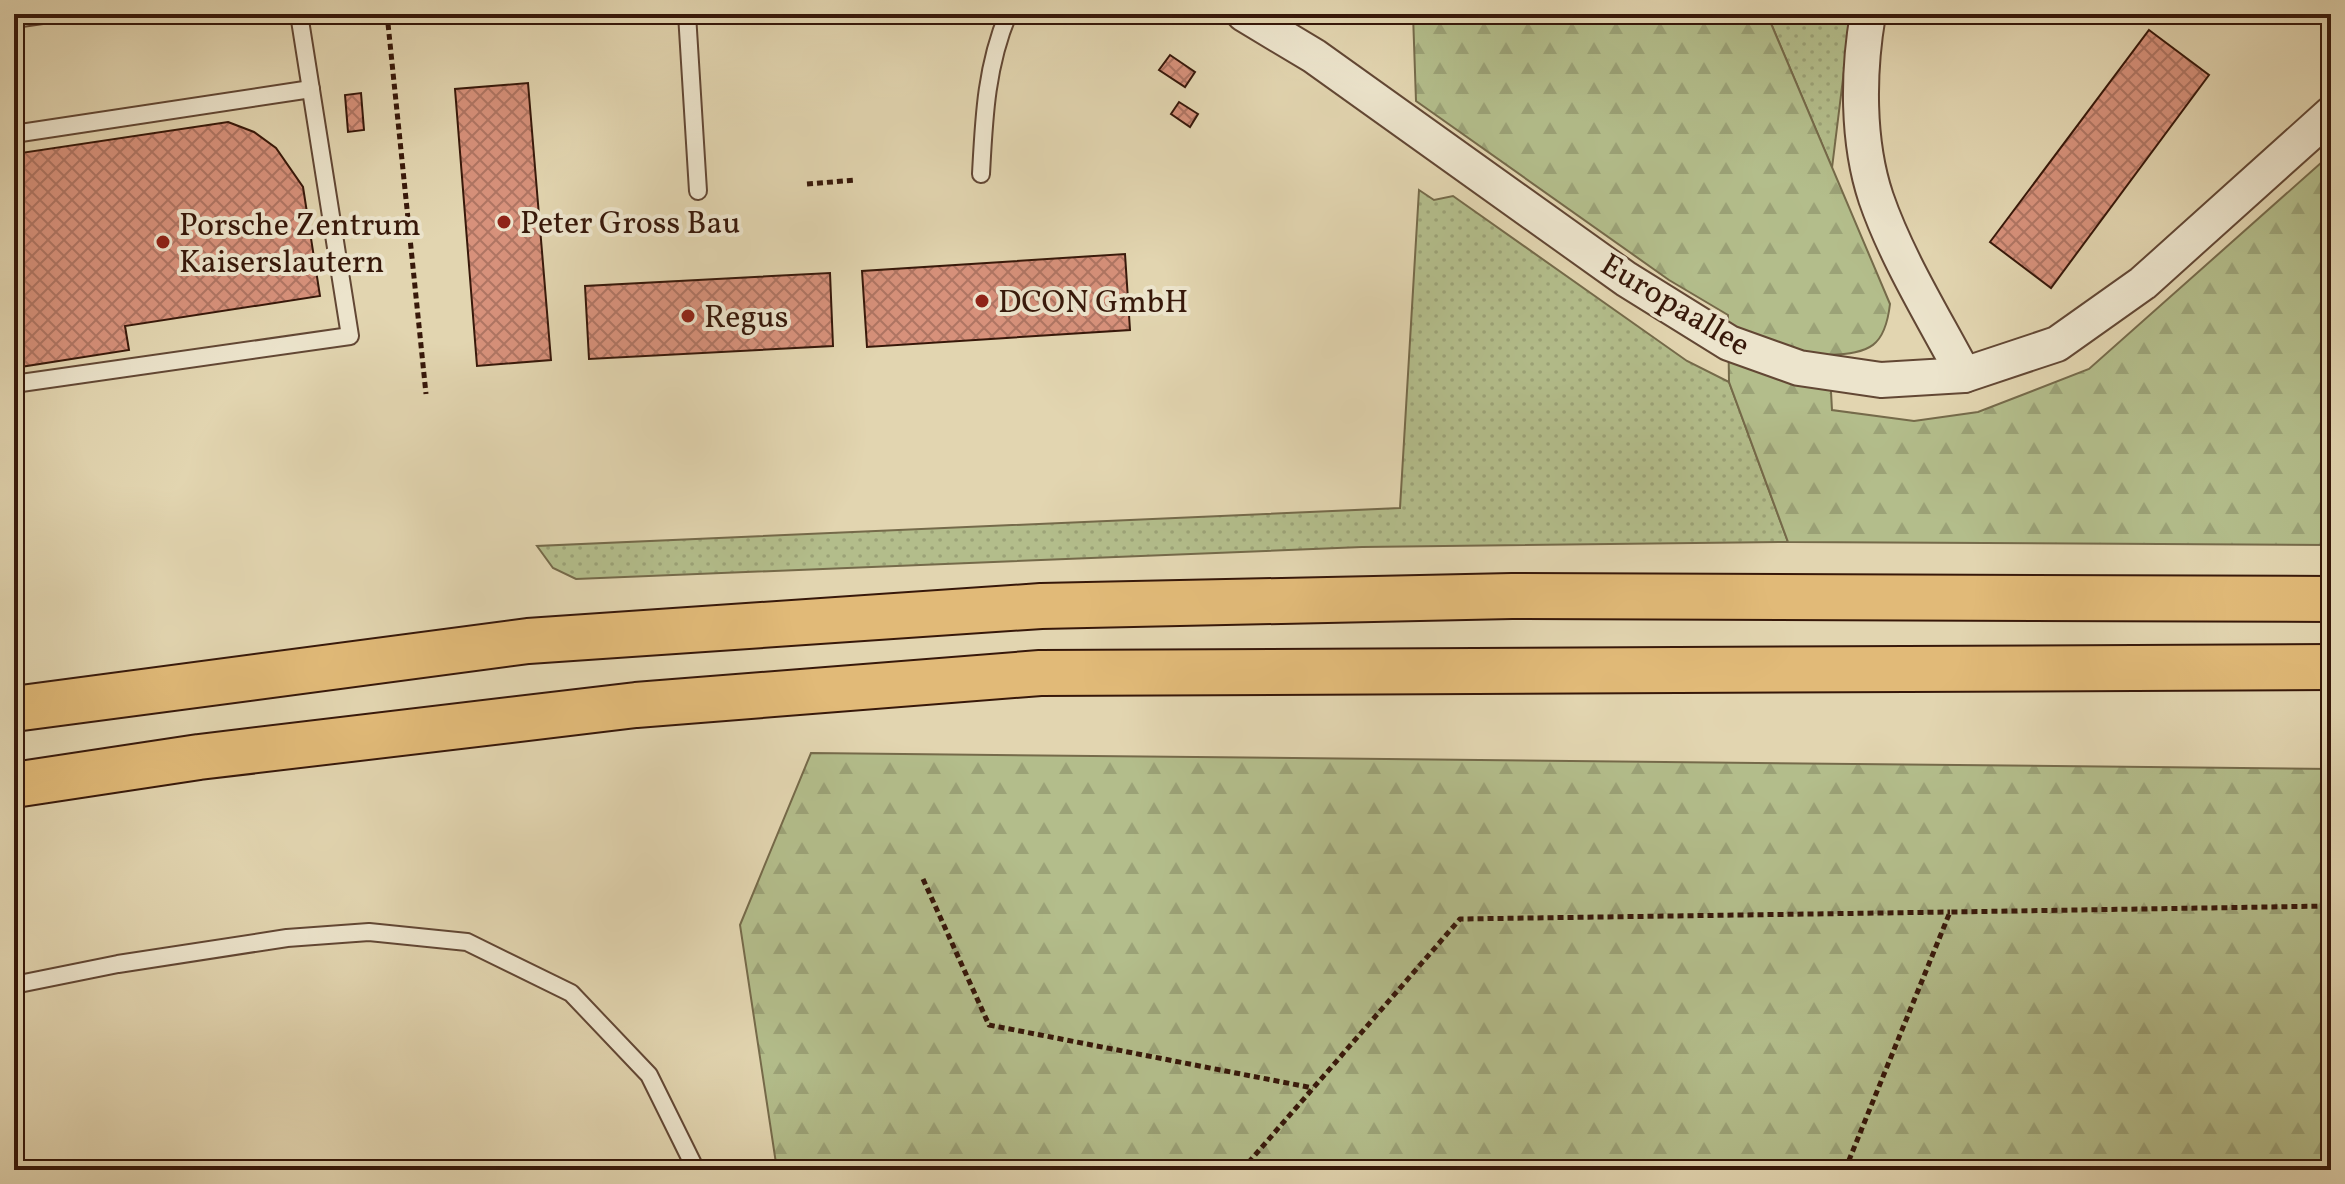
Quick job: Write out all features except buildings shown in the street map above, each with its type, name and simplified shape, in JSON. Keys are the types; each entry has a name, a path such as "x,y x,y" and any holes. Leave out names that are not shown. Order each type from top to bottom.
{"highway":[{"path":"14,709 528,641 1041,606 1512,596 2331,599"},
{"path":"14,785 199,757 636,705 1040,673 2331,667"}],"street":[{"name":"Europaallee","path":"1244,14 1327,64 1626,279 1729,343 1799,368 1881,380 1964,375 2057,344 2143,283 2331,114"},
{"path":"1868,14 1862,98 1866,153 1876,198 1964,375"}],"lane":[{"path":"14,19 49,14"},
{"path":"14,384 350,336 299,14"},
{"path":"687,14 698,191"},
{"path":"981,174 984,99 994,47 1008,14"},
{"path":"14,134 311,89"},
{"path":"14,985 118,964 287,938 369,932 467,942 571,993 649,1075 696,1170"}],"path":[{"path":"387,14 426,394"},
{"path":"807,184 856,180"},
{"path":"923,879 989,1025 1313,1088"},
{"path":"1242,1170 1460,919 2331,906"},
{"path":"1845,1170 1950,912"}],"green space":[{"path":"1413,14 1767,14 1890,304 1884,330 1873,345 1855,352 1829,355 1832,410 1914,421 1978,412 2089,369 2331,154 2331,545 1788,542 1729,382 1728,315 1669,280 1416,101"},
{"path":"1767,14 1851,14 1832,168"},
{"path":"1419,190 1434,200 1453,196 1687,361 1729,382 1788,542 1362,547 576,579 553,568 537,546 1400,508"},
{"path":"811,753 2331,769 2331,1170 777,1170 740,925"}],"place":[{"name":"Peter Gross Bau","path":"504,222"},
{"name":"Porsche Zentrum Kaiserslautern","path":"163,242"},
{"name":"DCON GmbH","path":"982,301"},
{"name":"Regus","path":"688,316"}]}
